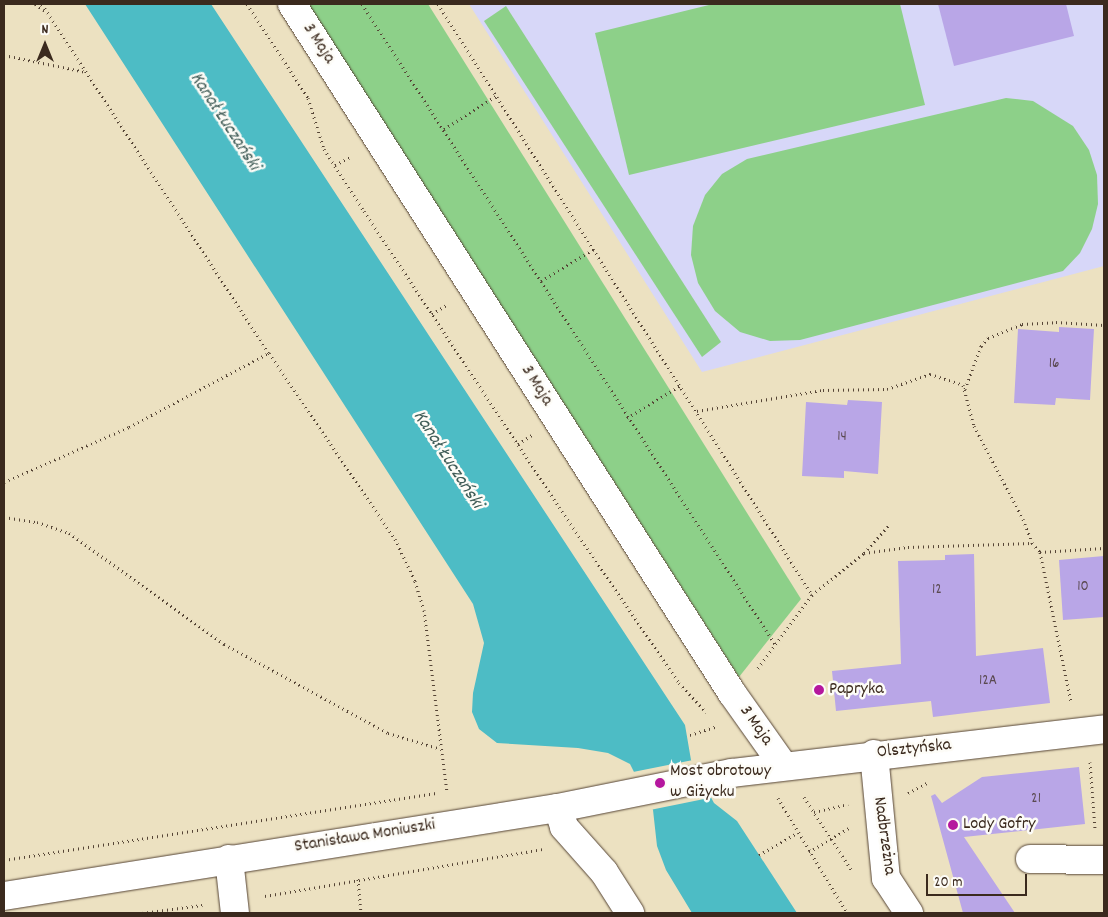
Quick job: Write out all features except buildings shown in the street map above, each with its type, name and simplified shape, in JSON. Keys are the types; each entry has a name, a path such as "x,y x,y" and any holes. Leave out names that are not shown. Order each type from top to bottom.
{"street":[{"name":"3 Maja","path":"292,4 732,693 783,765"},
{"name":"Olsztyńska","path":"725,774 783,765 1104,728"},
{"name":"Nadbrzeżna","path":"874,754 886,878 909,913"},
{"name":"Stanisława Moniuszki","path":"4,896 229,859 561,818 596,801 725,774"},
{"path":"561,818 604,872 630,913"},
{"path":"1030,858 1104,860"},
{"path":"229,859 234,907"}],"path":[{"path":"35,4 49,14"},
{"path":"42,4 269,353 395,539 415,581 424,610 447,791"},
{"path":"247,4 308,98 324,148 335,166 559,507 701,710"},
{"path":"362,4 775,644"},
{"path":"438,4 681,385 812,595"},
{"path":"4,55 86,72"},
{"path":"444,129 496,96"},
{"path":"335,166 356,154"},
{"path":"541,281 594,249"},
{"path":"432,314 456,299"},
{"path":"965,389 980,346 988,338 1022,324 1056,322 1104,325"},
{"path":"4,482 129,427 269,353"},
{"path":"697,411 823,390 887,389 930,374 962,385 965,389 974,426 1023,519 1032,543 1040,552 1072,708"},
{"path":"628,418 681,385"},
{"path":"4,517 38,522 70,533 224,644 388,733 441,749"},
{"path":"753,675 812,595 864,553 889,525"},
{"path":"864,553 908,547 1032,543"},
{"path":"1040,552 1104,548"},
{"path":"690,735 721,725"},
{"path":"1089,754 1095,826 1090,834"},
{"path":"810,852 831,839 814,812"},
{"path":"142,913 234,907 358,879 541,851 561,818"},
{"path":"759,855 797,832 847,913"},
{"path":"358,879 361,913"}],"shaded area":[{"path":"469,4 1104,4 1104,266 702,372"}],"green space":[{"path":"308,4 428,4 801,599 739,677"},
{"path":"713,4 900,4 925,105 629,175 595,33"},
{"path":"506,6 721,342 702,357 484,21"},
{"path":"1006,98 1033,101 1073,126 1089,150 1097,175 1098,204 1092,229 1080,253 1063,271 800,340 770,341 740,332 715,311 698,283 691,255 693,226 705,195 722,174 747,159"}],"water":[{"name":"Kanał Łuczański","path":"85,4 211,4 685,725 691,760 714,803 737,821 797,913 692,913 666,870 657,846 653,810 630,764 608,753 578,748 497,743 479,729 472,712 473,693 484,643 473,604"}],"pier":[{"path":"693,760 714,797 650,810 633,772"}],"place":[{"name":"Papryka","path":"819,690"},
{"name":"Most obrotowy w Giżycku","path":"660,783"},
{"name":"Lody Gofry","path":"953,825"}]}
